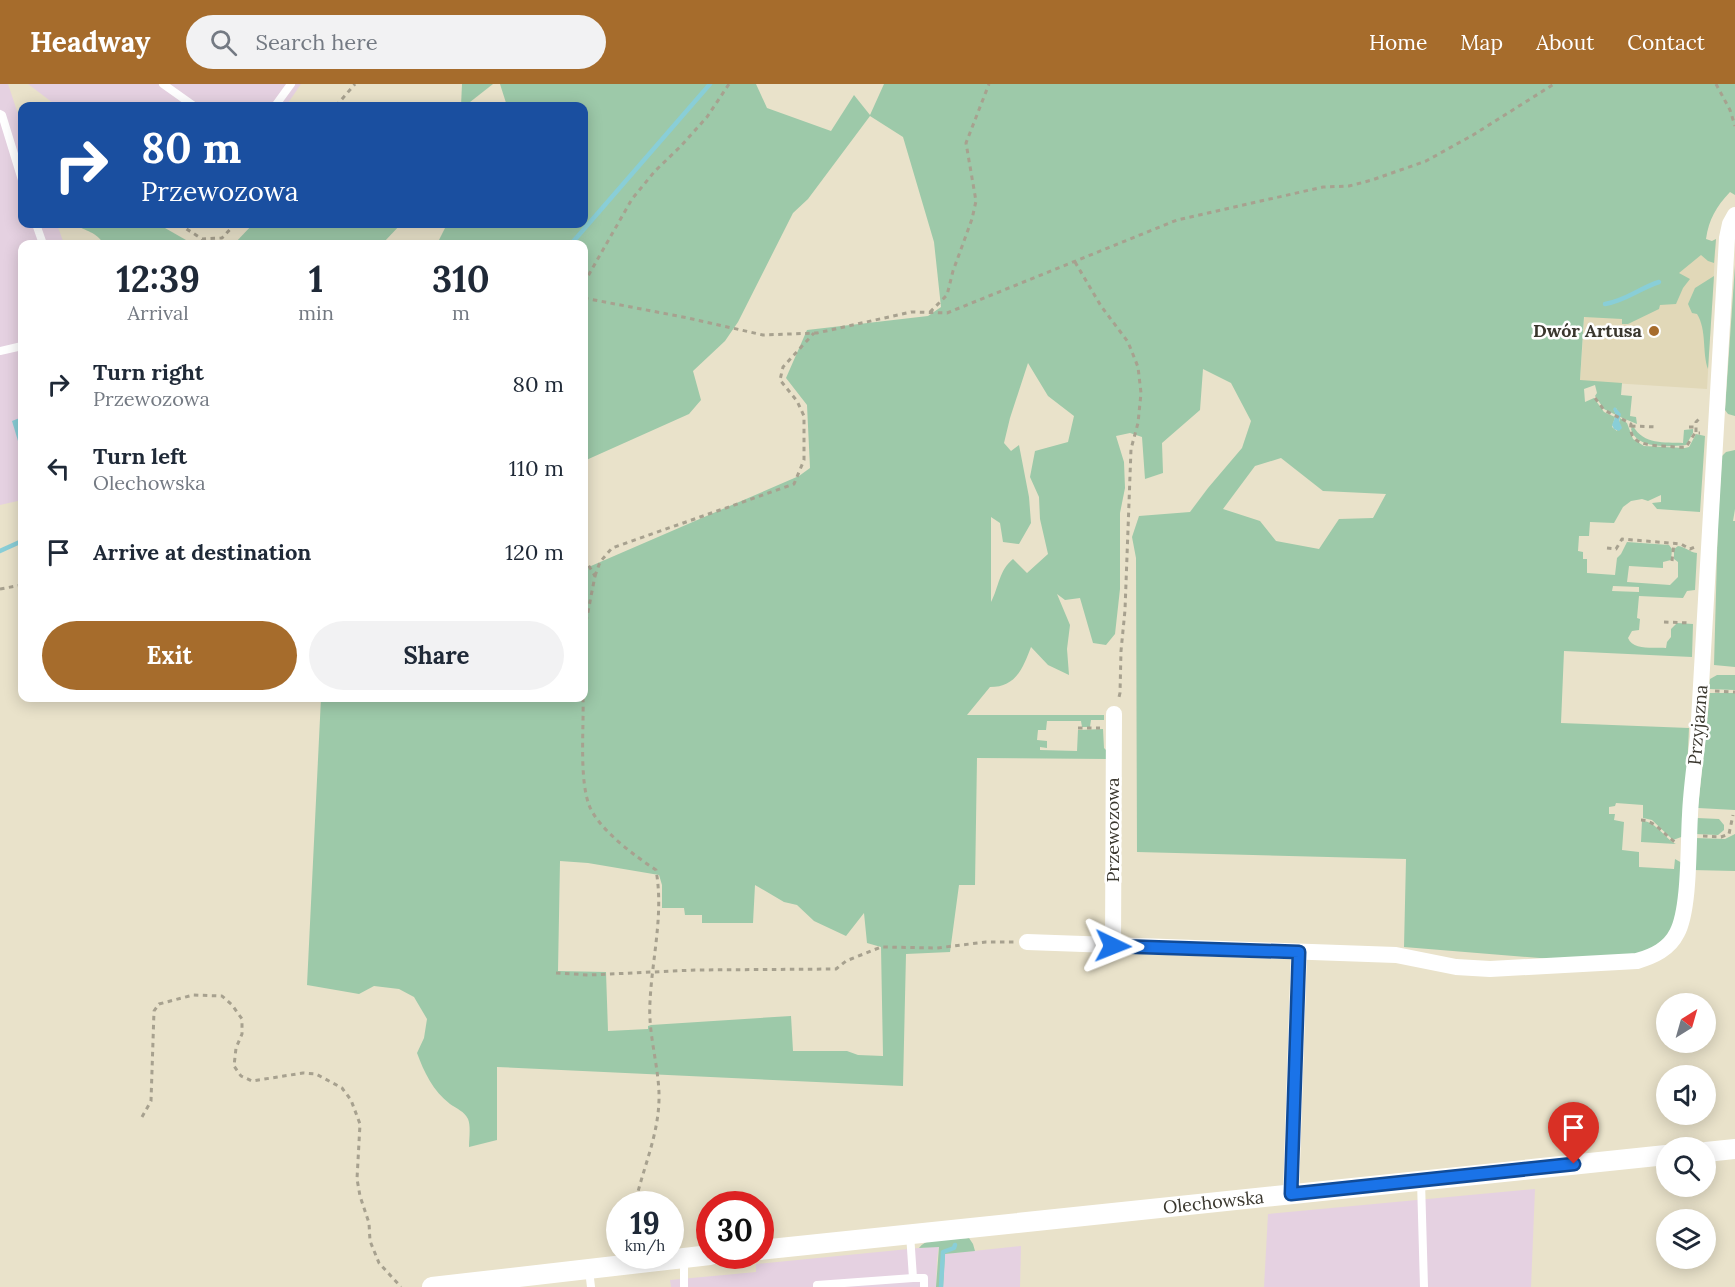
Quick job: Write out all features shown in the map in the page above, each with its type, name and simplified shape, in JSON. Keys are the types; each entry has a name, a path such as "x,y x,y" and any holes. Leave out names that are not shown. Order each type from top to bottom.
{"street":[{"name":"Przyjazna","path":"1299,952 1396,955 1456,967 1490,969 1637,960 1651,957 1671,942 1682,922 1698,737 1727,238 1732,220"},
{"name":"Przewozowa","path":"1113,946 1114,721"},
{"path":"1028,942 1299,952 1291,1194"},
{"path":"1716,1151 1735,1149"},
{"name":"Olechowska","path":"774,1249 1656,1156"},
{"path":"684,1258 696,1257"},
{"path":"432,1287 590,1278 632,1269"}],"lane":[{"path":"163,84 188,102"},
{"path":"278,102 291,84"},
{"path":"0,114 18,167"},
{"path":"0,351 18,347"},
{"path":"1421,1180 1424,1287"},
{"path":"910,1234 914,1278"},
{"path":"684,1269 684,1287"},
{"path":"817,1287 817,1285 914,1278 924,1278 924,1287"}],"path":[{"path":"339,102 355,84"},
{"path":"588,275 632,200 655,171 707,117 729,84"},
{"path":"930,312 947,295 972,219 976,201 966,143 989,84"},
{"path":"588,299 763,335 816,333 911,312 947,313 1177,220 1323,187 1357,184 1426,161 1473,135 1554,84"},
{"path":"1716,84 1730,110 1735,126"},
{"path":"185,228 202,239 222,238 231,228"},
{"path":"1075,262 1101,306 1128,342 1138,367 1141,393 1138,423 1131,449 1120,693 1114,721 1078,728"},
{"path":"588,612 600,562 612,549 794,484 804,460 804,416 797,401 780,380 783,367 816,333"},
{"path":"1595,398 1604,410 1631,424 1630,431 1636,440 1648,445 1686,447 1696,432 1697,420 1701,417"},
{"path":"1631,426 1657,427"},
{"path":"1689,427 1695,427"},
{"path":"1696,432 1716,435"},
{"path":"1606,548 1616,549 1622,539 1674,543 1686,545 1690,549 1709,548"},
{"path":"1672,561 1674,543"},
{"path":"588,565 595,576"},
{"path":"0,589 18,586"},
{"path":"1664,622 1705,623"},
{"path":"584,702 584,783 590,807 617,841 656,870 659,890 649,1005 659,1092 658,1114 654,1141 639,1191"},
{"path":"1641,820 1654,823 1676,843 1689,839 1721,837 1730,834 1733,829 1732,815"},
{"path":"556,973 589,975 836,969 846,961 881,947 937,948 986,942 1028,942"},
{"path":"142,1117 152,1101 153,1011 159,1004 193,995 222,996 242,1019 242,1034 236,1048 234,1066 241,1076 252,1081 303,1073 316,1074 342,1088 351,1100 360,1124 357,1179 369,1223 370,1241 379,1263 401,1287"}],"shaded area":[{"path":"0,84 8,84 18,114 18,228 58,228 63,240 18,240 18,501 0,505"},
{"path":"28,84 301,84 289,102 52,102"},
{"path":"1716,239 1707,389 1580,381 1585,307"},
{"path":"1535,1189 1531,1287 1264,1287 1268,1214"},
{"path":"939,1246 936,1287 671,1287 670,1280 756,1272 756,1269 774,1269 774,1262"},
{"path":"1021,1246 1020,1287 943,1287 945,1254"}],"green space":[{"path":"462,84 493,84 470,102 461,102"},
{"path":"500,84 756,84 767,108 831,131 854,95 870,115 884,84 1735,84 1735,195 1730,192 1717,208 1709,225 1706,239 1712,241 1716,239 1714,263 1701,255 1679,273 1690,279 1676,304 1660,305 1659,309 1628,324 1622,324 1622,319 1584,317 1580,380 1622,383 1621,395 1632,396 1630,416 1636,417 1637,424 1620,417 1616,408 1614,410 1616,415 1604,409 1595,396 1597,393 1595,385 1584,389 1585,402 1594,398 1604,412 1615,417 1612,427 1617,431 1620,418 1627,423 1633,439 1644,446 1685,448 1689,447 1696,434 1705,436 1700,512 1657,509 1652,503 1661,502 1661,495 1648,501 1642,499 1631,501 1623,507 1614,523 1590,522 1589,536 1579,536 1578,551 1583,552 1583,559 1587,559 1587,573 1615,575 1617,558 1627,542 1669,545 1672,549 1671,560 1663,562 1663,568 1629,566 1627,582 1670,585 1678,577 1678,562 1674,559 1674,549 1678,546 1697,553 1695,590 1687,591 1683,598 1639,596 1637,618 1640,619 1639,630 1632,631 1628,638 1639,647 1666,648 1671,637 1671,629 1677,623 1693,624 1692,657 1564,651 1561,723 1689,728 1684,836 1673,840 1652,820 1643,818 1643,805 1616,803 1615,806 1609,807 1609,814 1615,814 1614,820 1624,822 1622,850 1639,852 1639,867 1674,869 1675,859 1682,863 1679,908 1669,935 1646,953 1552,959 1404,947 1406,859 1137,852 1136,558 1132,537 1139,516 1190,512 1242,448 1251,421 1231,383 1203,369 1200,410 1162,443 1163,473 1145,479 1142,437 1130,433 1116,436 1124,462 1125,488 1120,513 1120,589 1115,634 1106,645 1093,643 1080,598 1065,600 1057,594 1070,625 1067,649 1069,675 1048,665 1031,647 1017,675 1006,684 990,687 967,715 1104,715 1104,720 1091,720 1090,727 1082,727 1081,721 1047,721 1046,730 1038,730 1037,740 1047,741 1047,748 1040,747 1040,750 1077,751 1078,730 1103,729 1104,748 1108,752 1108,759 977,758 975,885 959,885 950,952 906,954 903,1086 497,1067 497,1140 469,1147 468,1119 444,1099 434,1087 417,1053 424,1038 427,1019 414,997 399,989 374,986 359,994 307,985 321,702 588,702 588,567 799,476 810,468 807,405 786,378 807,330 928,316 941,307 934,242 903,137 870,116 808,199 793,213 738,322 725,341 693,371 701,400 689,414 588,459 588,240 439,240 445,228 588,228 588,102 506,102","holes":["1028,363 1048,396 1074,416 1068,442 1035,451 1030,477 1039,497 1040,519 1048,554 1027,573 1013,559 1008,563 991,602 991,517 1000,523 1003,542 1019,544 1031,523 1029,497 1019,445 1011,451 1004,443","1281,458 1323,491 1386,494 1373,518 1339,519 1319,549 1276,541 1260,521 1223,509 1255,466","1613,586 1639,587 1639,592 1612,591","560,861 588,863 659,875 662,885 662,908 684,908 685,915 702,915 702,923 753,923 755,885 784,902 797,905 814,921 846,936 864,913 867,943 881,947 883,1056 858,1055 847,1051 793,1051 791,1016 651,1025 648,1029 608,1031 606,972 558,971"]},
{"path":"82,228 165,228 186,240 101,240"},
{"path":"249,228 397,228 386,240 238,240"},
{"path":"1735,265 1735,416 1728,414 1725,410"},
{"path":"1714,276 1708,369 1700,320 1697,314 1692,313 1688,304 1695,288"},
{"path":"1633,426 1643,437 1662,442 1683,443 1684,430 1693,429 1693,433 1686,445 1654,445 1634,436 1631,429"},
{"path":"1735,450 1733,521 1735,521 1735,667 1714,665 1722,456 1726,452"},
{"path":"1717,675 1735,675 1735,690 1709,689 1710,679"},
{"path":"1710,693 1735,693 1735,810 1698,808"},
{"path":"1697,818 1719,819 1724,825 1724,830 1718,835 1695,834"},
{"path":"1642,821 1652,824 1676,844 1641,842"},
{"path":"1735,834 1735,871 1692,870 1695,838 1725,839"},
{"path":"969,1238 975,1251 945,1254 943,1287 936,1287 939,1247 919,1248 935,1239"}],"water":[{"path":"1615,407 1621,414 1619,421 1622,428 1619,431 1612,425 1616,415 1613,409"},
{"path":"18,419 18,441 12,421"}],"waterway":[{"path":"588,224 710,84"},
{"path":"574,240 585,228"},
{"path":"1605,304 1659,282"},
{"path":"0,551 18,543"},
{"path":"941,1287 943,1252 954,1248 955,1245"}],"place":[{"name":"Dwór Artusa","path":"1654,331"}],"route":[{"path":"1113,946 1299,952 1291,1194 1574,1164"}]}
